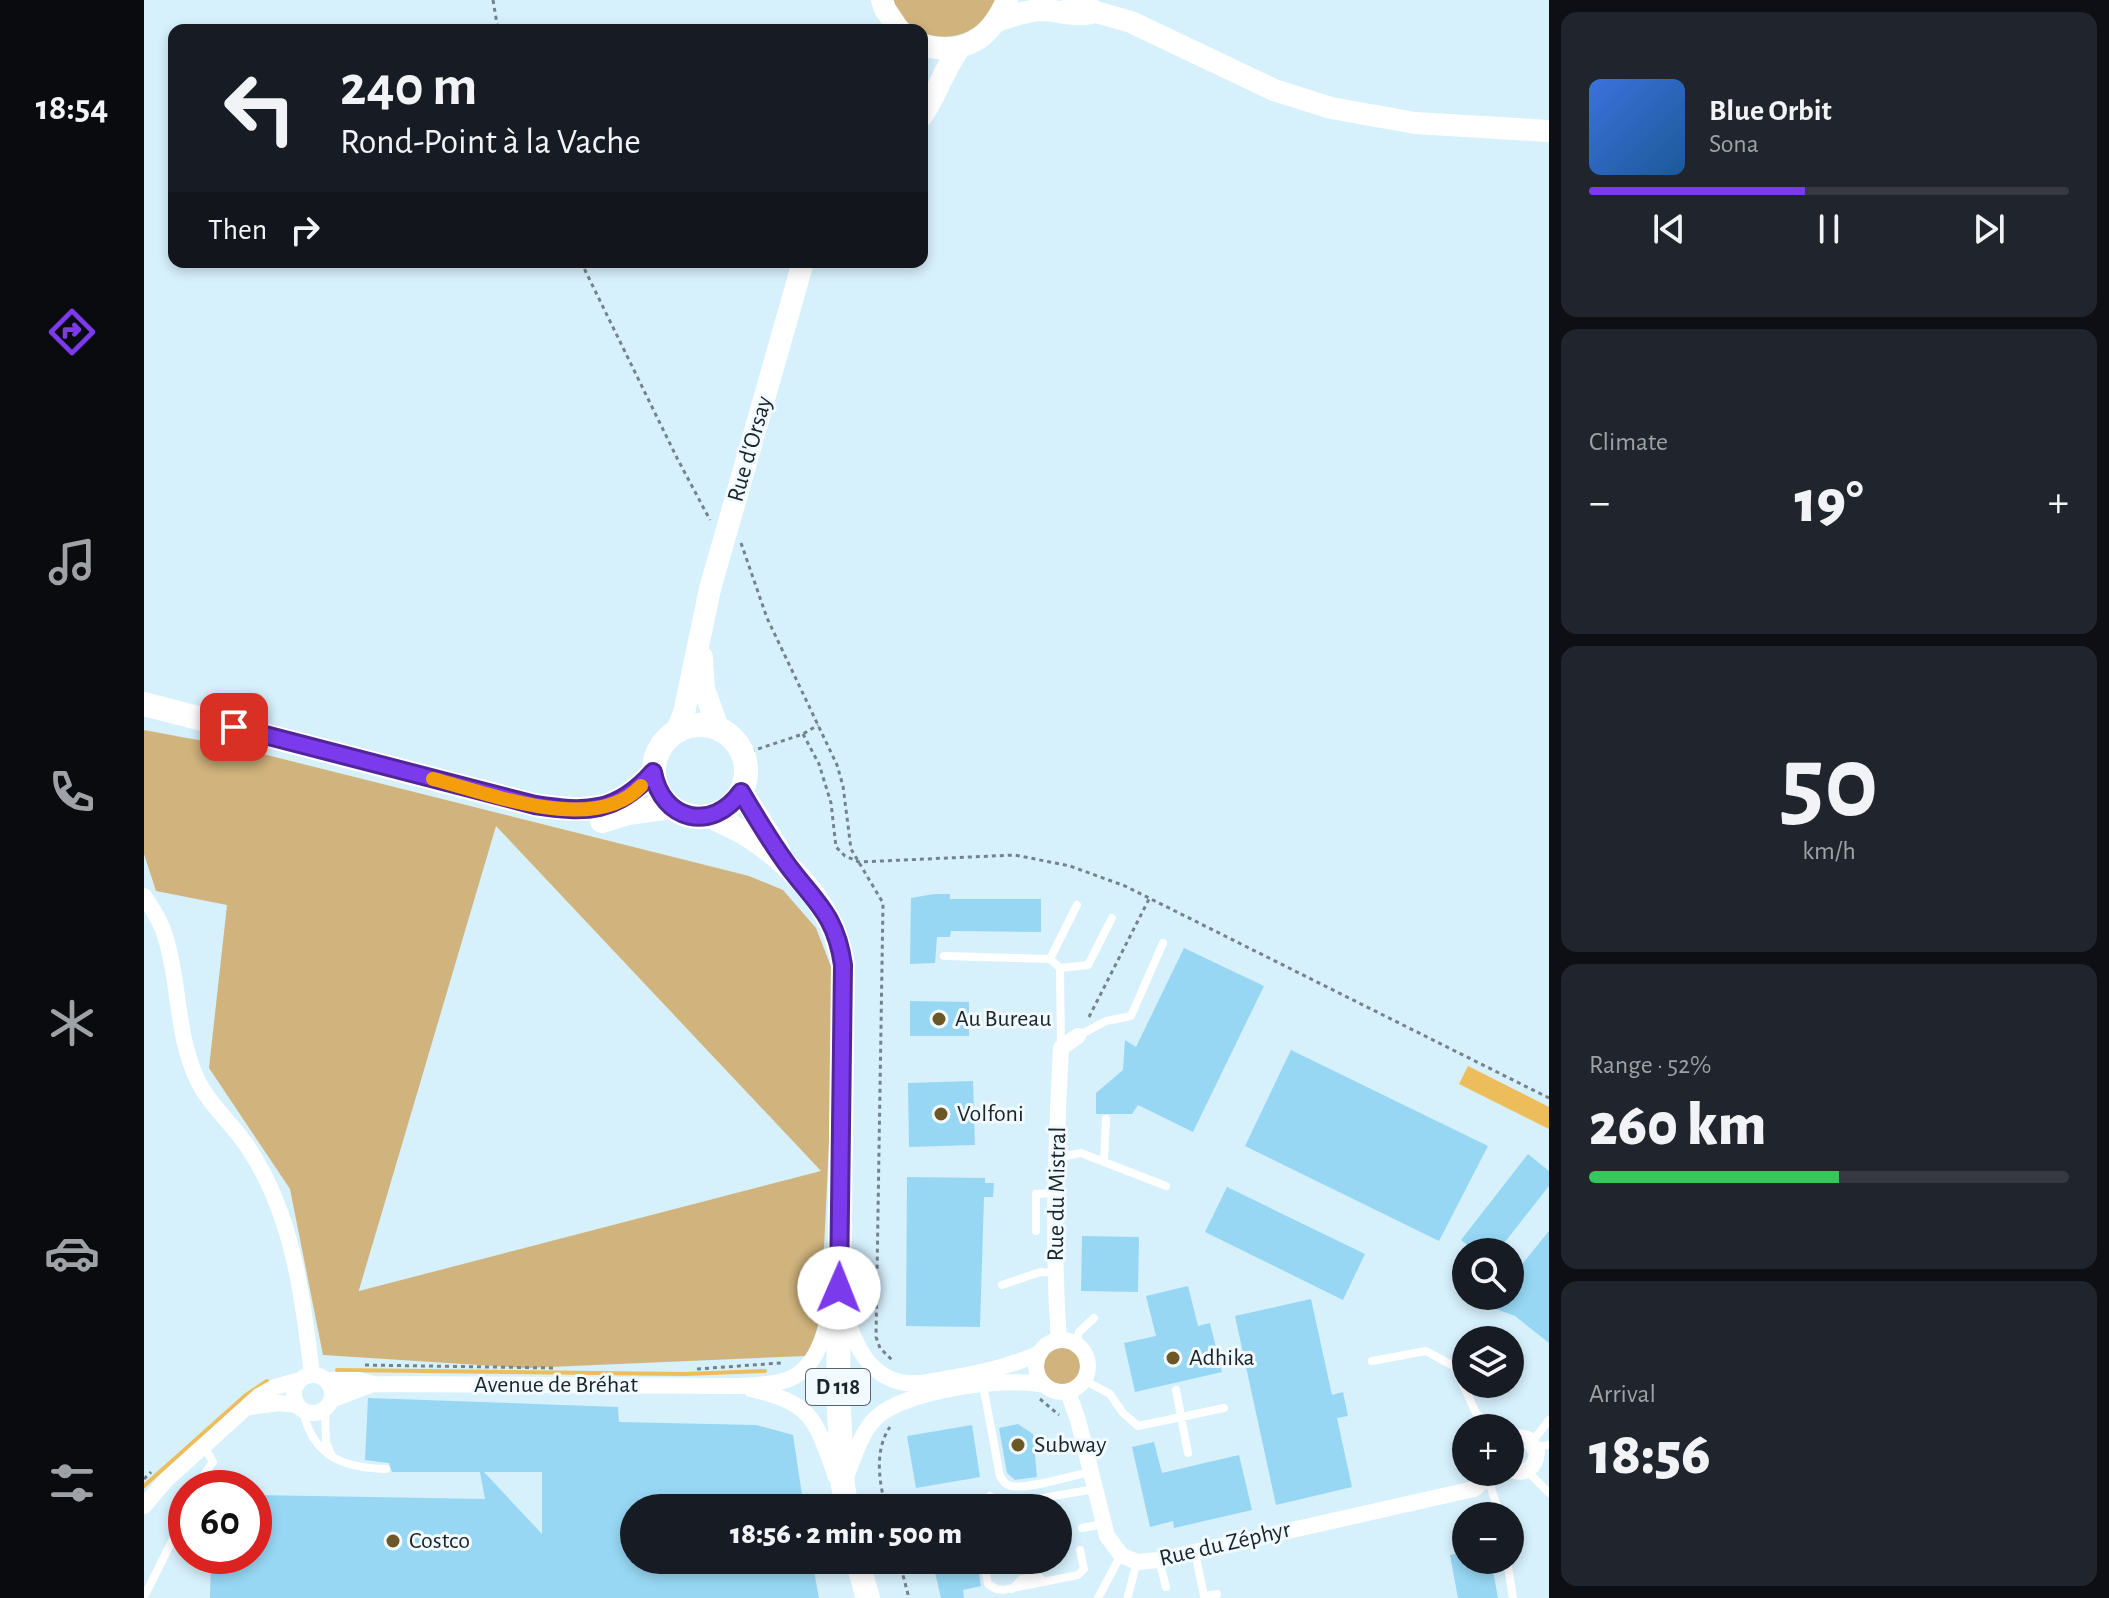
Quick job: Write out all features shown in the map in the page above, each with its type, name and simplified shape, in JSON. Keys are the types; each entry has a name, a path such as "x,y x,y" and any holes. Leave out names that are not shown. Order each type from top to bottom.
{"main road":[{"path":"928,46 941,49 960,47 975,41 997,21 1007,0"},
{"path":"1073,0 1096,12 1131,22 1274,90 1331,108 1415,123 1549,131"},
{"path":"881,3 895,24"},
{"path":"997,21 1040,10 1083,15 1096,12"},
{"path":"928,107 947,66 960,47"},
{"name":"Rue d'Orsay","path":"677,730 684,713 710,589 801,268"},
{"name":"Rue d'Orsay","path":"700,636 704,689 718,728"},
{"path":"144,704 535,805 573,810 599,809 637,790 653,772 659,748 677,730 690,725 704,724 718,728 737,743 746,766 741,792 733,803 710,816 684,815 671,807 662,797 653,772"},
{"name":"D 118","path":"741,792 790,869 825,909 840,946 843,965 838,1393 846,1494"},
{"path":"535,805 573,820 602,821 628,813 671,807"},
{"name":"D 118","path":"710,816 748,835 790,869"},
{"path":"861,1574 868,1598"}],"street":[{"path":"144,896 167,939 178,1014 198,1081 249,1147 276,1201 297,1273 313,1378 331,1389 328,1404 315,1413 279,1403 250,1407"},
{"path":"1061,1048 1078,1036"},
{"name":"Rue du Mistral","path":"1061,1048 1056,1159 1056,1273 1068,1342"},
{"path":"839,1288 852,1337 869,1365 889,1379 908,1384 982,1373 1013,1365 1040,1353 1045,1347 1068,1342 1087,1356 1089,1364 1084,1380 1068,1392 1041,1391 1016,1381 910,1398 876,1417 858,1445 847,1494"},
{"name":"Avenue de Bréhat","path":"144,1506 166,1480 259,1396 275,1387 313,1378 359,1380 373,1384 738,1386 786,1381 810,1364 823,1342 839,1288"},
{"path":"1040,1353 1036,1370 1041,1391"},
{"path":"300,1408 294,1395 313,1378"},
{"name":"Avenue de Bréhat","path":"328,1404 373,1384"},
{"name":"Avenue de Bréhat","path":"738,1386 782,1397 803,1408 819,1430 844,1494"},
{"path":"1068,1392 1107,1536 1129,1559"},
{"path":"1524,1467 1536,1462 1539,1445"},
{"name":"Rue du Zéphyr","path":"1129,1559 1159,1560 1477,1486"}],"lane":[{"path":"1050,959 1077,905"},
{"path":"944,956 1050,959 1060,968 1088,965 1112,918"},
{"path":"1078,1036 1106,1021 1131,1016 1163,943"},
{"name":"Rue du Mistral","path":"1060,968 1061,1048"},
{"path":"1104,1162 1106,1119"},
{"path":"1056,1159 1081,1153 1166,1186"},
{"path":"1036,1231 1036,1194 1056,1193"},
{"path":"1002,1285 1040,1272 1056,1273"},
{"path":"1068,1342 1094,1318"},
{"path":"1372,1361 1426,1351 1455,1367 1477,1414"},
{"path":"1084,1380 1110,1394 1123,1413 1138,1426 1224,1408"},
{"path":"983,1385 1000,1476 1004,1483 1011,1487 1091,1472"},
{"path":"1176,1390 1188,1453"},
{"path":"328,1404 326,1442 333,1457"},
{"path":"300,1408 320,1449 355,1468 386,1469"},
{"path":"1539,1445 1549,1420"},
{"path":"205,1448 213,1462 207,1470"},
{"path":"1524,1474 1549,1493"},
{"path":"1066,1494 1095,1489"},
{"path":"1082,1528 1104,1524"},
{"path":"144,1597 168,1549"},
{"path":"986,1574 988,1584 996,1589 1012,1589 1078,1575 1084,1569 1080,1550"},
{"path":"1195,1551 1204,1596 1217,1594"},
{"path":"1128,1596 1129,1559"},
{"path":"1098,1598 1129,1559"},
{"path":"1159,1560 1166,1587"},
{"path":"1509,1574 1513,1598"}],"path":[{"path":"493,0 497,24"},
{"path":"584,268 684,472 706,514 719,526"},
{"path":"739,539 767,618 837,765 843,786 851,849 883,903 876,1337 880,1348 900,1368"},
{"path":"743,754 803,734 818,725"},
{"path":"803,734 819,764 827,790 836,847 845,856 859,862 1015,855 1070,866 1125,886 1549,1098"},
{"path":"1078,1036 1102,995 1149,899"},
{"path":"1041,1391 1061,1417"},
{"path":"884,1494 879,1453 881,1440 891,1425"},
{"path":"903,1574 909,1598"}],"shaded area":[{"path":"893,0 995,0 974,28 959,35 944,37 928,34 928,24 911,24"},
{"path":"144,730 235,747 749,876 783,890 816,928 834,974 821,1311 813,1345 805,1356 526,1368 323,1355 290,1189 209,1068 227,905 156,891 144,854","holes":["496,826 821,1171 359,1291"]},
{"path":"1468,1066 1549,1107 1549,1129 1459,1084"},
{"path":"1062,1348 1075,1353 1080,1366 1075,1379 1062,1384 1049,1379 1044,1366 1049,1353"}],"building":[{"path":"950,894 950,899 1041,899 1041,932 951,931 950,937 937,937 935,963 910,964 911,898"},
{"path":"1184,948 1264,986 1193,1132 1138,1105 1132,1114 1096,1114 1096,1093 1123,1070 1125,1040 1136,1047"},
{"name":"Au Bureau","path":"910,1001 969,1002 969,1036 910,1036"},
{"path":"1291,1050 1488,1146 1439,1241 1245,1146"},
{"name":"Volfoni","path":"973,1081 975,1145 909,1147 908,1083"},
{"path":"1528,1154 1549,1171 1549,1186 1508,1238 1463,1238"},
{"path":"907,1177 985,1178 985,1183 994,1183 993,1197 984,1197 980,1327 906,1326"},
{"path":"1227,1187 1365,1254 1343,1300 1205,1232"},
{"path":"1549,1231 1549,1343 1515,1316 1499,1310 1524,1310 1524,1262"},
{"path":"1082,1236 1139,1237 1138,1292 1081,1291"},
{"name":"Adhika","path":"1188,1286 1198,1326 1210,1323 1222,1372 1135,1392 1124,1343 1156,1336 1146,1296"},
{"path":"1311,1299 1332,1395 1343,1392 1348,1416 1337,1418 1352,1487 1276,1505 1235,1316"},
{"path":"368,1398 618,1407 619,1422 756,1425 793,1435 802,1494 620,1494 620,1574 815,1574 819,1598 210,1598 211,1574 272,1574 272,1495 485,1499 480,1472 392,1472 389,1463 365,1460","holes":["484,1472 542,1472 542,1534"]},
{"name":"Subway","path":"1018,1424 1033,1434 1037,1477 1015,1480 1007,1473 999,1428"},
{"path":"972,1425 980,1477 916,1488 907,1436"},
{"path":"1154,1442 1162,1473 1239,1455 1252,1510 1174,1528 1173,1521 1150,1527 1132,1447"},
{"path":"935,1574 979,1574 981,1586 963,1590 964,1598 941,1598"},
{"path":"1454,1574 1494,1574 1498,1598 1458,1598"}],"waterway":[{"path":"337,1370 684,1374 765,1371"},
{"path":"144,1486 246,1395 267,1381"}],"slow traffic":[{"path":"433,779 535,805 573,810 599,809 623,799 641,786"}],"place":[{"name":"Au Bureau","path":"939,1019"},
{"name":"Volfoni","path":"941,1114"},
{"name":"Adhika","path":"1173,1358"},
{"name":"Subway","path":"1018,1445"},
{"name":"Costco","path":"393,1541"}],"route":[{"path":"234,727 535,805 573,810 599,809 623,799 637,790 653,772 662,797 684,815 710,816 733,803 741,792 790,869 825,909 840,946 843,965 839,1288"}]}
